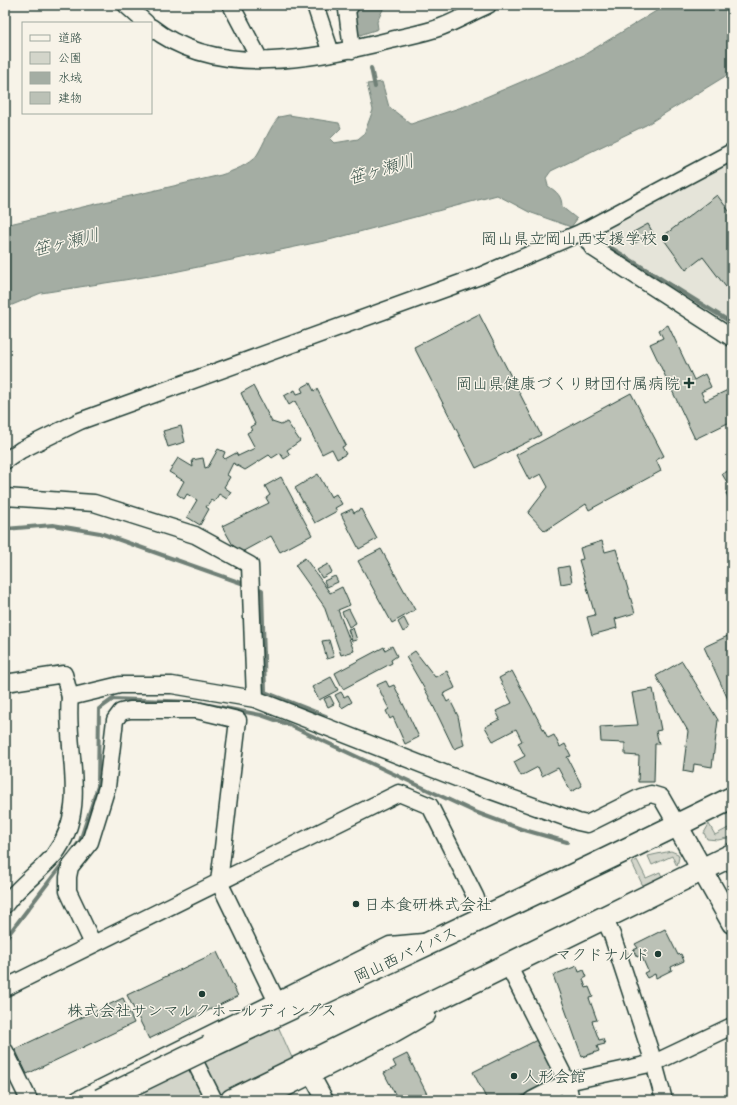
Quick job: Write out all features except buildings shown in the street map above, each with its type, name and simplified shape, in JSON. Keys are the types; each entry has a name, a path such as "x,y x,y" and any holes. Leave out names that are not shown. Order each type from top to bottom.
{"highway":[{"name":"岡山西バイパス","path":"100,1100 430,941 484,918 732,798"},
{"path":"233,1100 732,855"}],"street":[{"path":"126,5 145,22"},
{"path":"231,5 260,60"},
{"path":"315,5 331,54"},
{"path":"351,5 347,10 352,50"},
{"path":"152,28 180,46 200,53 223,58 260,60 331,54 352,50 440,27 488,5"},
{"path":"5,461 21,450 80,421 480,276 582,232 732,152"},
{"path":"582,232 593,248 732,338"},
{"path":"5,497 94,503 195,535 250,565 255,699"},
{"path":"5,683 64,674 70,697 68,711 75,778 74,807 67,829 54,854 6,899"},
{"path":"70,697 120,685 172,685 255,699 464,781 578,822 588,824 641,797 651,794 661,797 732,923"},
{"path":"93,944 68,891 68,877 70,867 90,842 107,787 115,720 121,712 130,710 196,710 238,720 220,882 276,1000"},
{"path":"5,988 399,793 430,806 475,896 484,918"},
{"path":"604,918 612,935 654,1063 664,1100"},
{"path":"77,1100 276,1000 390,945 430,941"},
{"path":"508,965 566,1082 572,1100"},
{"path":"262,1100 392,1035 427,1015 463,988"},
{"path":"532,1100 566,1082 654,1063 732,1026"},
{"path":"186,1045 214,1100"},
{"path":"5,1051 29,1100"},
{"path":"312,1076 325,1100"}],"shaded area":[{"name":"岡山県立岡山西支援学校","path":"732,162 732,331 595,245 602,231"}],"green space":[{"path":"709,824 715,835 732,826 732,837 718,840 707,839 704,833"},
{"path":"671,851 678,854 679,857 677,866 672,856 652,865 648,856"},
{"path":"637,860 646,878 660,872 663,879 644,888 632,863"},
{"path":"277,1024 293,1060 220,1095 203,1061"},
{"path":"189,1067 205,1100 123,1100"}],"water":[{"path":"361,5 385,5 377,22 378,29 360,35 353,32 355,12"},
{"name":"笹ヶ瀬川","path":"666,5 732,5 732,72 646,125 551,171 546,178 548,186 558,195 561,200 562,207 577,219 571,227 529,212 497,195 329,240 169,273 41,293 5,308 5,225 231,172 254,159 279,117 289,115 339,123 341,128 330,139 334,143 358,139 364,134 373,110 367,84 382,82 389,107 411,124 465,106 584,55"}],"waterway":[{"path":"371,68 375,87"},
{"path":"610,247 732,323"},
{"path":"5,529 53,525 100,533 247,585"},
{"path":"254,587 262,590 265,692 326,716 323,723"},
{"path":"5,939 80,841 98,786 99,709 113,699 194,702 261,715 287,724 475,812 521,829 567,842"}],"place":[{"name":"岡山県立岡山西支援学校","path":"665,238"},
{"name":"岡山県健康づくり財団付属病院","path":"689,383"},
{"name":"日本食研株式会社","path":"356,904"},
{"name":"マクドナルド","path":"658,954"},
{"name":"株式会社サンマルクホールディングス","path":"202,994"},
{"name":"人形会館","path":"514,1076"}]}
